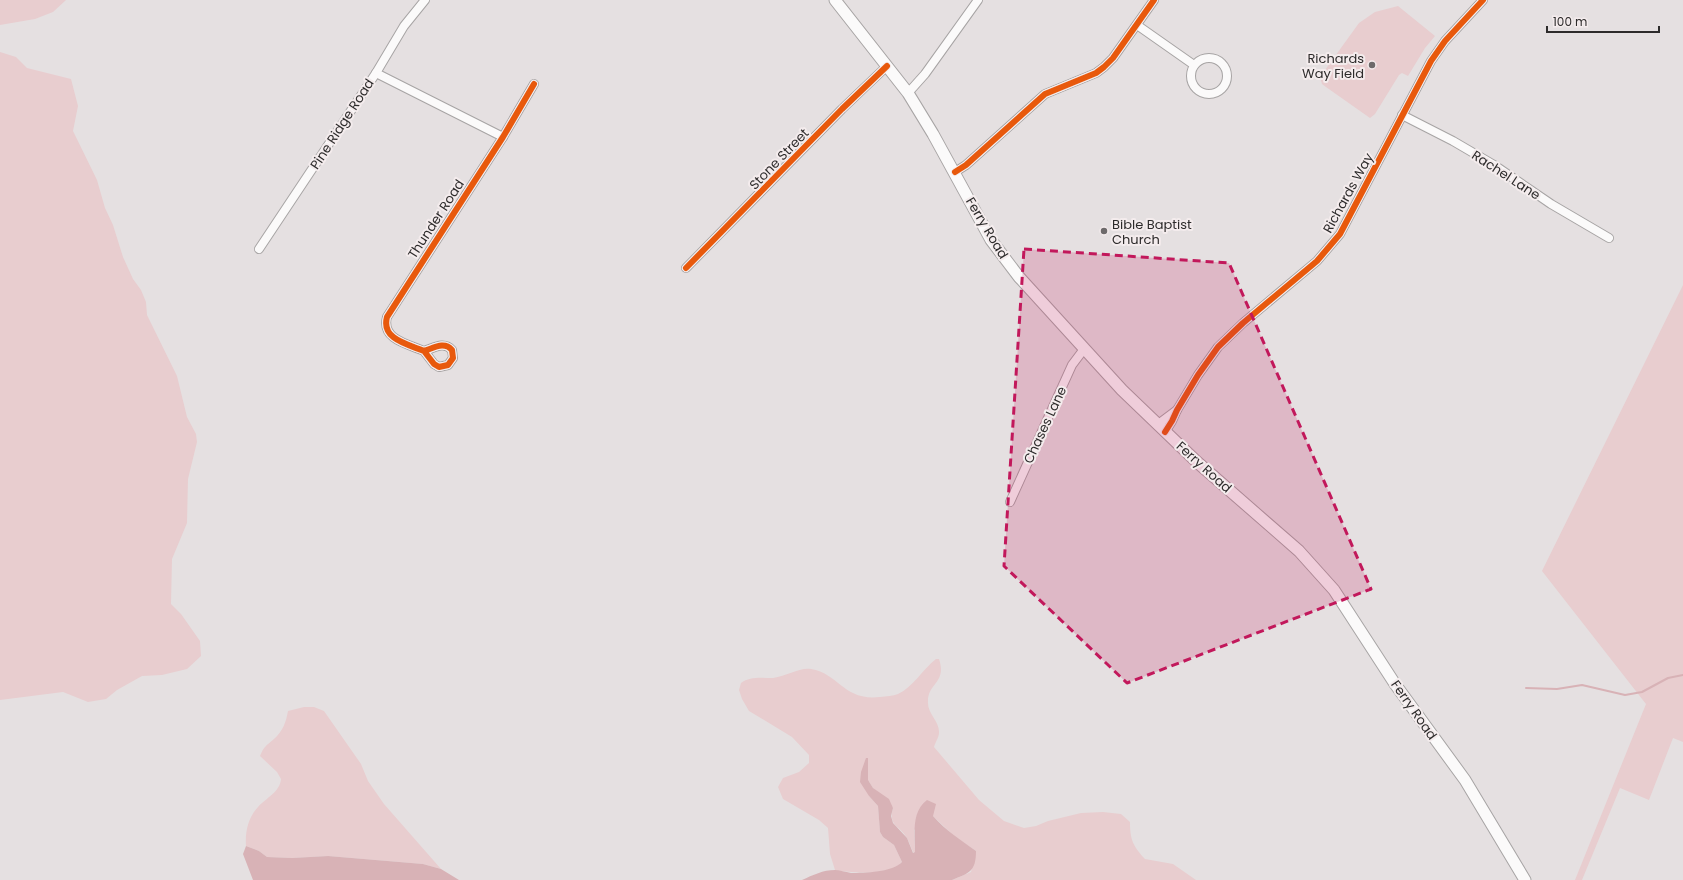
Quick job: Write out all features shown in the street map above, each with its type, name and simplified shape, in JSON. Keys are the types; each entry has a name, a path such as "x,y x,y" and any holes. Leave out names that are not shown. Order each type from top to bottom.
{"main road":[{"name":"Ferry Road","path":"835,0 908,94 933,134 998,250 1019,277 1122,390 1197,462 1296,548 1334,590 1395,684 1465,780 1525,880"}],"street":[{"name":"Pine Ridge Road","path":"259,250 376,73 404,26 425,0"},
{"path":"908,94 925,74 978,0"},
{"path":"954,172 966,165 1045,94 1100,70 1113,58 1154,0"},
{"name":"Richards Way","path":"1161,428 1172,421 1202,369 1218,347 1243,323 1317,261 1335,241 1350,217 1402,115 1440,47 1483,0"},
{"path":"1137,25 1194,65"},
{"path":"1204,58 1217,59 1224,65 1227,73 1225,85 1219,91 1210,94 1198,90 1191,80 1191,72 1194,65 1204,58"},
{"name":"Stone Street","path":"686,268 842,109 887,66"},
{"path":"376,73 503,137"},
{"name":"Thunder Road","path":"424,352 390,335 386,328 387,316 503,137 534,84"},
{"name":"Rachel Lane","path":"1402,115 1453,141 1494,165 1551,204 1609,238"},
{"name":"Chases Lane","path":"1010,502 1072,365 1084,349"}],"highlighted area":[{"path":"1024,249 1229,263 1371,589 1127,683 1004,566"}],"shaded area":[{"path":"0,0 66,0 53,12 35,19 0,25"},
{"name":"Richards Way Field","path":"1398,6 1435,36 1425,48 1408,76 1402,73 1399,75 1375,114 1370,118 1322,84 1320,77 1359,23 1375,12"},
{"path":"0,52 16,57 27,68 71,79 78,106 73,131 97,180 105,208 113,225 123,257 146,302 147,315 177,376 187,417 196,434 197,442 188,479 187,523 172,559 171,604 181,614 200,641 201,656 187,669 162,675 142,676 117,690 106,699 88,702 63,692 0,700"},
{"path":"1683,285 1683,742 1673,738 1649,800 1620,788 1582,880 1575,880 1646,704 1542,571"},
{"path":"936,659 939,659 941,673 931,690 928,701 929,710 939,729 939,735 934,747 979,800 1004,821 1024,828 1081,813 1103,812 1121,814 1130,822 1133,842 1145,859 1173,864 1196,880 952,880 971,872 976,851 954,836 933,816 914,830 914,853 907,838 893,822 893,808 873,788 869,781 869,796 878,806 880,832 883,837 894,845 902,862 889,870 851,872 835,870 830,854 828,828 819,820 783,799 778,787 783,778 799,772 809,763 809,755 792,737 749,711 739,690 741,683 752,678 773,678 802,669 811,669 829,676 858,695 868,697 889,696 903,691 931,663"},
{"path":"304,707 314,707 324,711 361,764 368,781 384,804 441,869 423,864 328,856 292,858 267,857 259,851 246,846 247,830 252,816 258,807 278,788 281,779 277,772 260,756 264,748 282,730 288,711"},
{"path":"866,758 868,758 868,780 873,788 889,799 893,808 891,816 893,823 907,838 913,853 915,852 916,817 918,811 927,800 936,804 933,816 954,835 976,851 975,863 970,871 952,880 802,880 818,873 831,870 863,873 885,870 902,862 894,845 883,837 880,832 878,806 860,782 861,772"},
{"path":"246,846 259,851 267,857 292,858 328,856 423,864 441,869 459,880 253,880 243,854"}],"waterway":[{"path":"1526,688 1557,689 1582,685 1625,695 1642,692 1668,678 1683,675"}],"cycle path":[{"path":"955,172 966,165 1045,94 1096,73 1104,67 1113,58 1154,0"},
{"path":"1165,432 1198,375 1218,347 1243,323 1317,261 1340,234 1431,61 1445,41 1483,0"},
{"path":"686,268 842,109 887,66"},
{"path":"424,351 434,364 439,367 448,365 453,358 452,350 446,346 439,346 424,351 397,340 388,331 386,324 387,317 503,137 534,84"}],"place":[{"name":"Richards Way Field","path":"1372,65"},
{"name":"Bible Baptist Church","path":"1104,231"}]}
